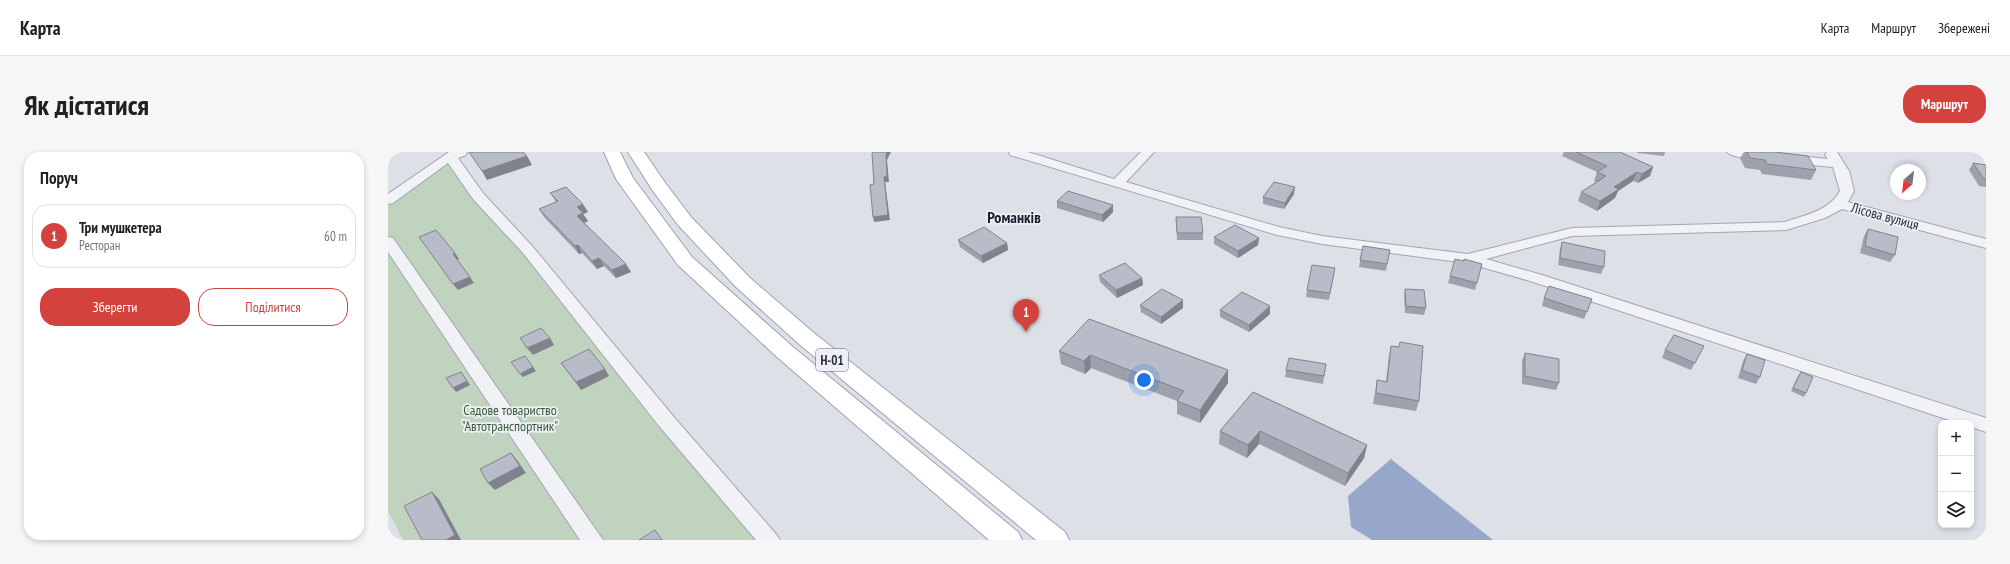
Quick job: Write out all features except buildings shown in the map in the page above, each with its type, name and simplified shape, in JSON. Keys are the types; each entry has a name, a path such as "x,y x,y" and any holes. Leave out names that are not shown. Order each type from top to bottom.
{"main road":[{"name":"Н-01","path":"612,152 625,180 685,261 785,352 1008,540"},
{"name":"Н-01","path":"636,152 651,178 680,216 732,272 825,354 1055,540"}],"street":[{"path":"1015,152 1277,231 1322,240 1468,259 1544,280 1986,425"},
{"path":"1117,184 1148,152"},
{"path":"1733,152 1838,164"},
{"name":"Лісова вулиця","path":"1830,152 1842,171 1847,191 1840,204 1986,244"},
{"path":"388,200 456,154 478,196 528,250 666,421 769,540"},
{"path":"1468,259 1572,232 1786,226 1820,215 1840,204"},
{"path":"388,241 592,540"}],"green space":[{"name":"Садове товариство \"Автотранспортник\"","path":"450,156 771,540 403,540 388,511 388,200"}],"water":[{"path":"1391,459 1493,540 1372,540 1351,527 1348,496"}],"place":[{"name":"Три мушкетера","path":"1026,332"}],"district":[{"name":"Романків","path":"1014,217"}]}
